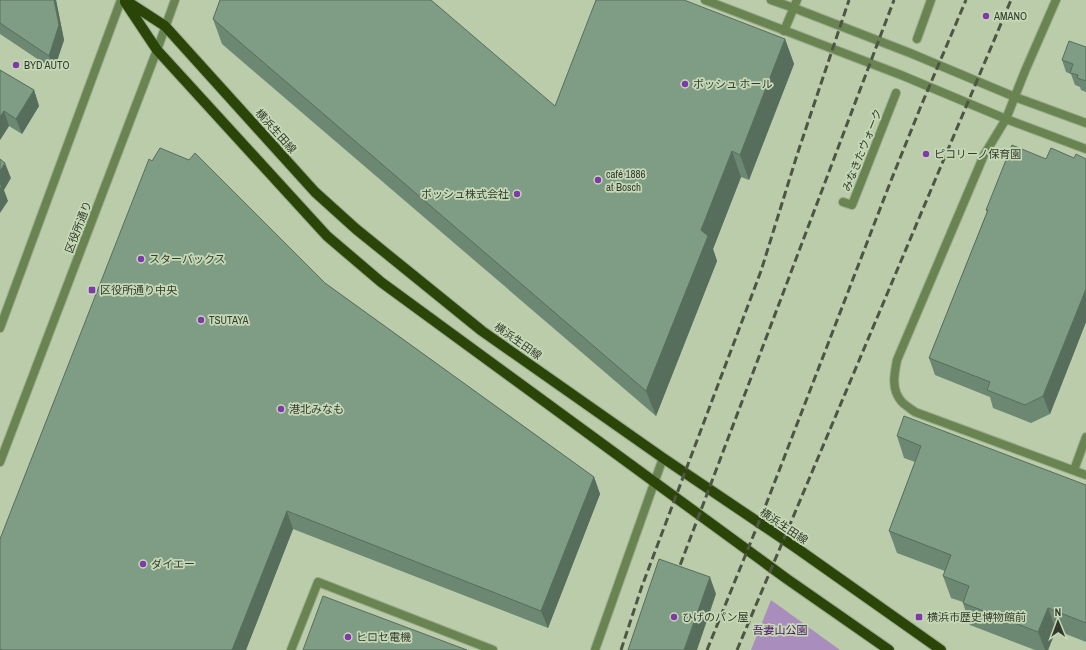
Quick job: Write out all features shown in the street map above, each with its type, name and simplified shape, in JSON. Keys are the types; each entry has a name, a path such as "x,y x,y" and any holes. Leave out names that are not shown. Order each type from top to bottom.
{"main road":[{"name":"横浜生田線","path":"123,0 165,26 315,192 356,229 482,331 941,650"},
{"path":"123,0 157,50 327,236 381,282 787,579 889,650"}],"street":[{"path":"0,328 123,0"},
{"name":"区役所通り","path":"0,462 175,0"},
{"path":"706,0 713,4 900,75 1006,119 1086,149"},
{"path":"771,0 795,4 1015,97 1086,123"},
{"path":"916,39 931,0"},
{"path":"1056,0 1006,119 984,155 897,360 894,376 895,390 902,402 915,412 1086,475"},
{"path":"784,31 795,4"},
{"name":"みなきたウォーク","path":"843,202 852,206 896,93"},
{"path":"1074,470 1086,438"},
{"path":"595,650 663,458"},
{"path":"291,650 318,582 493,650"}],"green space":[{"name":"吾妻山公園","path":"771,600 840,650 751,650"}],"building":[{"path":"0,0 54,0 59,25 49,56 0,23"},
{"name":"ボッシュ株式会社","path":"220,0 431,0 555,106 596,0 684,0 785,39 740,155 732,151 701,230 708,236 646,391 213,19"},
{"path":"1069,41 1086,47 1086,81 1077,78 1078,75 1070,73 1073,64 1062,60"},
{"path":"0,70 34,90 16,119 4,111 0,117"},
{"path":"1012,145 1046,159 1051,148 1074,158 1076,154 1086,159 1086,289 1043,396 1025,405 987,390 990,382 929,358 988,210 986,210"},
{"name":"港北みなも","path":"160,148 189,160 195,153 325,283 594,477 541,611 287,511 232,650 0,649 0,539 149,159 152,161"},
{"path":"0,159 5,163 0,171"},
{"path":"904,416 1086,485 1086,623 1048,608 1038,632 963,603 969,586 943,576 951,555 889,531 921,446 897,436"},
{"path":"659,559 710,577 684,650 628,650"},
{"path":"323,596 467,650 303,650"}],"railway":[{"path":"621,650 642,586 761,271 797,155 849,0"},
{"path":"676,576 894,0"},
{"path":"707,650 767,502 890,183 966,0"},
{"path":"737,650 1011,0"}],"place":[{"name":"AMANO","path":"986,16"},
{"name":"BYD AUTO","path":"16,65"},
{"name":"ボッシュ ホール","path":"685,84"},
{"name":"ピコリーノ保育園","path":"926,154"},
{"name":"café 1886 at Bosch","path":"598,180"},
{"name":"ボッシュ株式会社","path":"517,194"},
{"name":"スターバックス","path":"141,259"},
{"name":"区役所通り中央","path":"92,290"},
{"name":"TSUTAYA","path":"201,320"},
{"name":"港北みなも","path":"281,409"},
{"name":"ダイエー","path":"143,564"},
{"name":"ひげのパン屋","path":"674,617"},
{"name":"横浜市歴史博物館前","path":"919,617"},
{"name":"ヒロセ電機","path":"348,637"}]}
